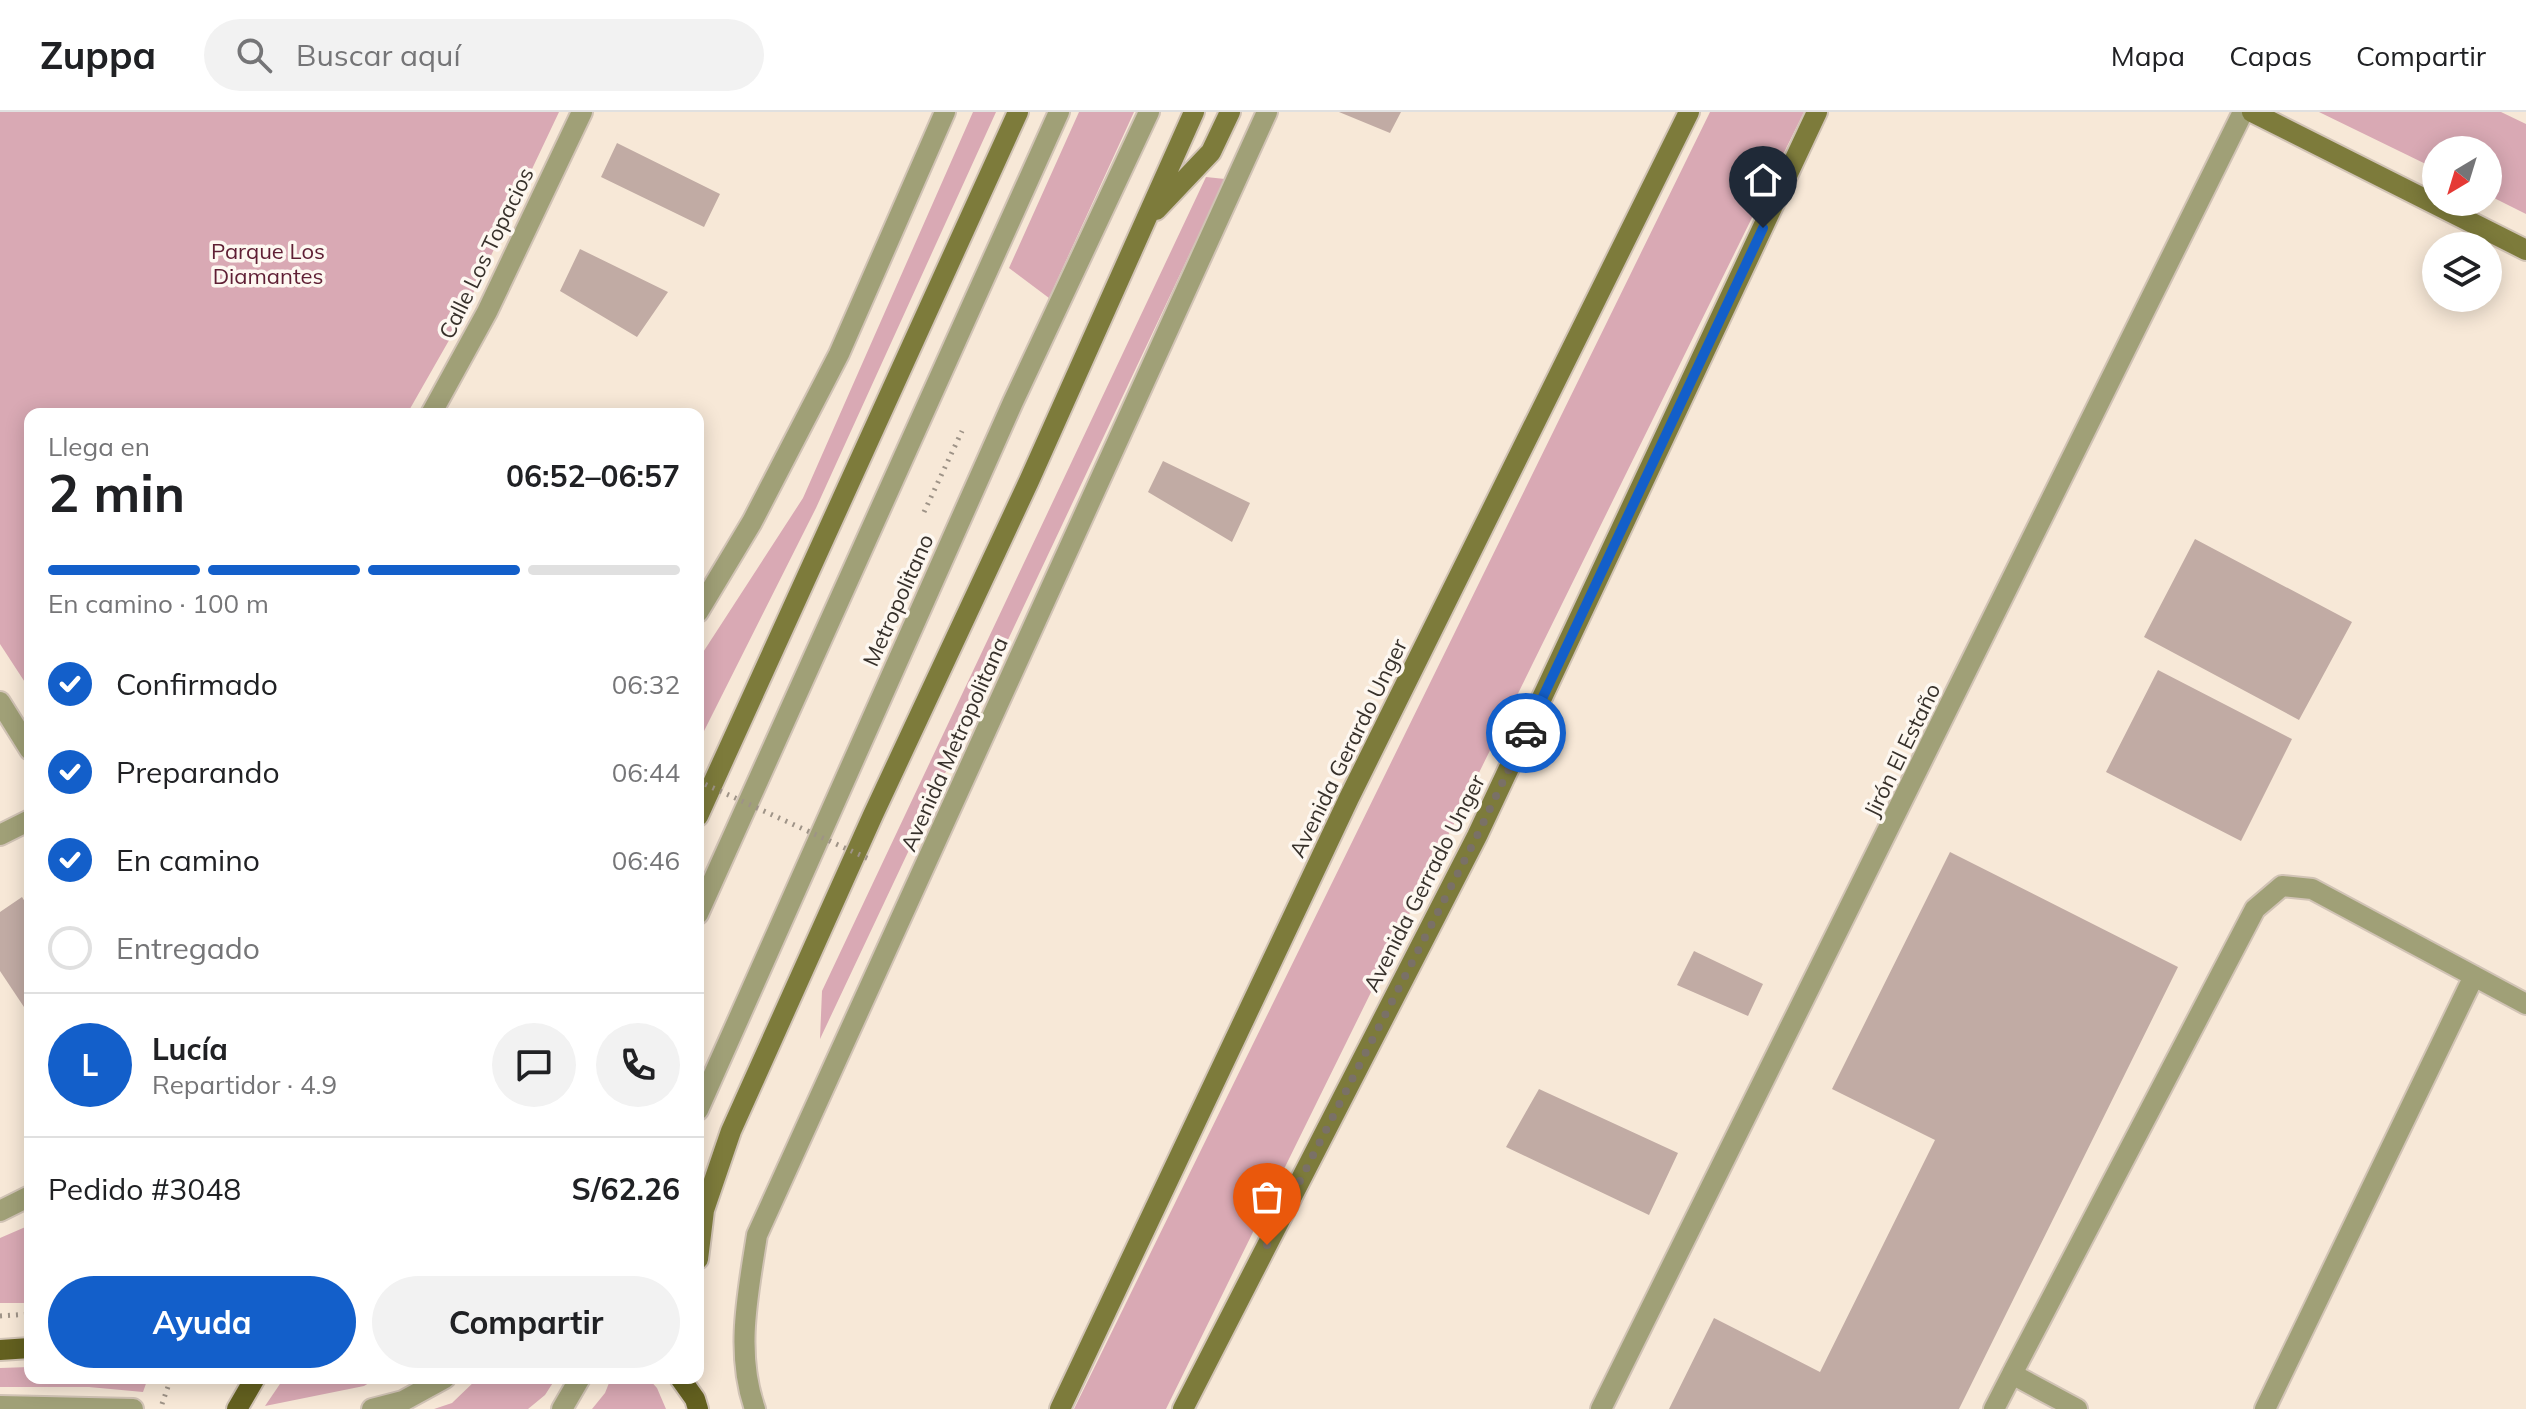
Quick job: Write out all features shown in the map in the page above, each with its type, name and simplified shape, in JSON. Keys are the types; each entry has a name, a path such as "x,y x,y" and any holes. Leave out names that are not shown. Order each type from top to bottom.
{"main road":[{"path":"704,803 1018,112"},
{"name":"Avenida Metropolitana","path":"704,1210 731,1131 1194,112"},
{"path":"1145,222 1211,152 1230,112"},
{"name":"Avenida Gerardo Unger","path":"1067,1407 1349,798 1689,112"},
{"name":"Avenida Gerrado Unger","path":"1183,1409 1477,836 1817,112"},
{"path":"2252,112 2526,250"},
{"path":"0,1350 24,1348"},
{"path":"237,1409 252,1384"}],"street":[{"name":"Calle Los Topacios","path":"434,408 487,312 582,112"},
{"path":"704,602 752,522 839,354 945,112"},
{"path":"704,901 1059,112"},
{"name":"Metropolitano","path":"704,1096 1006,417 1149,112"},
{"name":"Avenida Metropolitana","path":"755,1409 746,1383 745,1310 757,1235 1267,112"},
{"name":"Jirón El Estaño","path":"1601,1409 2243,112"},
{"path":"0,702 24,740"},
{"path":"0,835 24,823"},
{"path":"1994,1409 2255,909 2282,886 2312,889 2526,1004"},
{"path":"2265,1409 2474,976"},
{"path":"0,1211 24,1199"},
{"path":"2012,1374 2077,1409"},
{"path":"372,1409 403,1401 434,1384"},
{"path":"562,1409 577,1384"},
{"path":"0,1406 133,1409"}],"path":[{"path":"924,512 962,431"},
{"path":"704,784 869,859"},
{"path":"0,1316 24,1314"},
{"path":"161,1409 169,1384"}],"green space":[{"name":"Parque Los Diamantes","path":"0,112 559,112 460,321 410,408 24,408 24,681 0,644"},
{"path":"973,112 996,112 816,508 704,731 704,651 803,498"},
{"path":"1079,112 1134,112 1049,298 1009,268"},
{"path":"1710,112 1804,112 1166,1409 1074,1409"},
{"path":"2319,112 2501,112 2526,124 2526,214 2502,202 2502,136 2422,136 2422,162"},
{"path":"1206,177 1225,179 820,1039 822,991"},
{"path":"24,1228 24,1303 0,1303 0,1238"},
{"path":"24,1367 24,1384 146,1384 143,1392 89,1387 0,1387 0,1368"},
{"path":"280,1384 367,1384 364,1386 265,1406"},
{"path":"472,1384 552,1384 545,1395 528,1409 434,1409 452,1403"},
{"path":"609,1384 653,1384 666,1409 592,1409"}],"building":[{"path":"1339,112 1401,112 1390,133"},
{"path":"617,143 720,194 704,227 601,177"},
{"path":"580,249 668,292 637,337 560,291"},
{"path":"1163,461 1250,503 1232,542 1148,492"},
{"path":"2195,539 2352,622 2299,720 2144,637"},
{"path":"2158,670 2292,739 2241,841 2106,772"},
{"path":"1950,852 2178,967 1959,1409 1669,1409 1714,1318 1820,1372 1935,1140 1832,1089"},
{"path":"22,897 24,900 24,1007 0,971 0,912"},
{"path":"1694,951 1763,984 1748,1016 1677,985"},
{"path":"1539,1089 1678,1153 1649,1215 1506,1147"}],"way so far":[{"path":"1267,1245 1477,836 1526,733"}],"route":[{"path":"1526,733 1763,228"}]}
